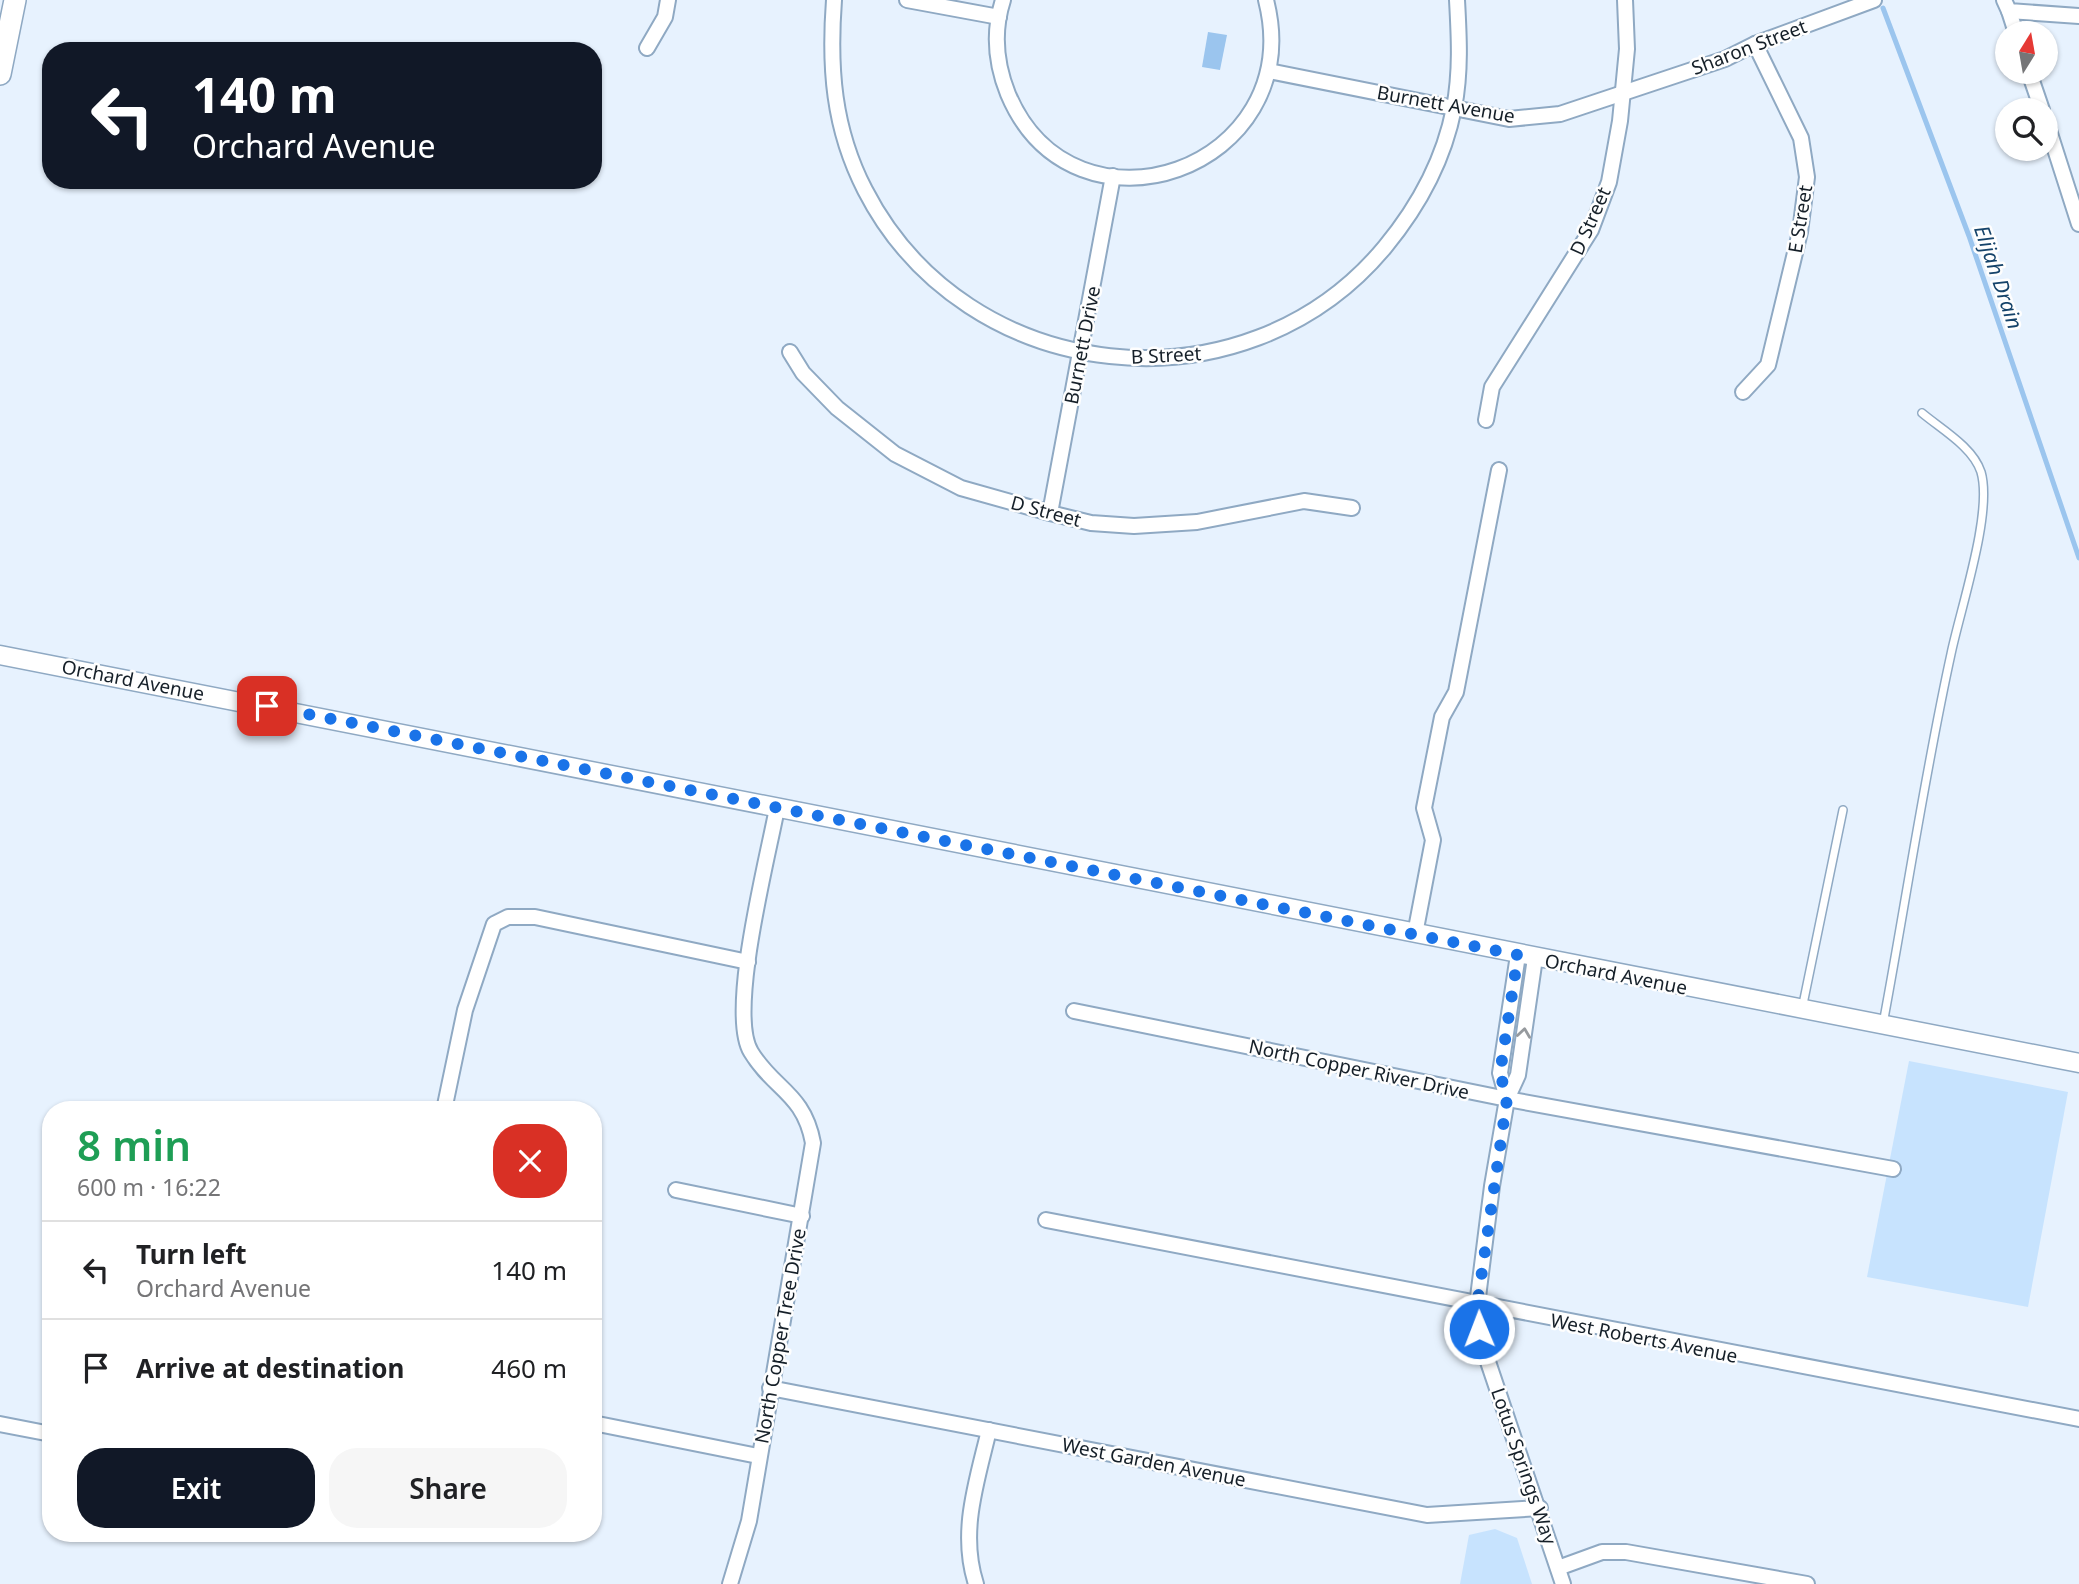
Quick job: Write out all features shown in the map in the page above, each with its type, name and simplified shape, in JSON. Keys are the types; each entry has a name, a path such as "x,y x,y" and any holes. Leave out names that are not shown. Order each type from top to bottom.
{"main road":[{"path":"0,74 15,0"}],"street":[{"path":"647,48 665,17 668,0"},
{"name":"B Street","path":"834,0 830,56 840,125 865,190 904,247 954,296 1014,331 1080,353 1142,360 1204,354 1263,337 1318,308 1367,270 1406,222 1436,167 1454,108 1460,54 1457,0"},
{"path":"907,0 999,17"},
{"path":"1003,0 999,17 999,65 1004,84 1021,119 1048,148 1065,159 1113,176 1159,176 1196,163 1229,141 1253,111 1269,71 1272,36 1266,0"},
{"name":"D Street","path":"1486,420 1492,387 1591,230 1609,182 1627,49 1625,0"},
{"name":"Sharon Street","path":"1623,93 1726,58 1849,4 1874,0"},
{"path":"2007,6 2079,16"},
{"name":"E Street","path":"1743,392 1768,365 1800,232 1807,177 1801,138 1755,44"},
{"name":"Burnett Avenue","path":"1269,71 1509,119 1560,114 1623,93"},
{"path":"2058,151 2074,190 2079,224"},
{"name":"Burnett Drive","path":"1050,513 1113,176"},
{"name":"D Street","path":"790,352 803,373 836,408 895,454 961,488 1050,513 1091,523 1134,526 1197,522 1304,501 1352,508"},
{"path":"1415,934 1433,840 1424,808 1442,717 1456,692 1499,470"},
{"name":"Orchard Avenue","path":"0,655 2079,1063"},
{"name":"North Copper Tree Drive","path":"730,1584 749,1521 813,1143 805,1112 751,1052 743,1032 748,962 777,808"},
{"path":"446,1101 470,998 494,924 508,917 534,917 748,962"},
{"name":"Lotus Springs Way","path":"1526,956 1500,1073 1507,1099 1477,1305 1482,1344 1563,1584"},
{"name":"North Copper River Drive","path":"1074,1011 1507,1099 1893,1169"},
{"name":"North Copper Tree Drive","path":"676,1191 802,1216"},
{"name":"West Roberts Avenue","path":"1045,1220 2079,1419"},
{"name":"West Garden Avenue","path":"770,1388 1427,1515 1539,1508"},
{"path":"0,1424 42,1432"},
{"name":"North Copper Tree Drive","path":"602,1425 758,1456"},
{"path":"976,1584 967,1546 971,1508 989,1430"},
{"path":"1558,1568 1602,1552 1626,1552 1807,1584"}],"lane":[{"path":"1882,1026 1950,656 1983,512 1983,482 1976,463 1965,449 1922,413"},
{"path":"1801,1010 1843,810"}],"shaded area":[{"path":"1208,32 1227,35 1220,70 1202,67"},
{"path":"1909,1061 2068,1092 2028,1307 1867,1277"},
{"path":"1495,1529 1517,1538 1532,1584 1460,1584 1469,1535"}],"waterway":[{"name":"Elijah Drain","path":"1883,8 1969,236 2079,558"}],"route":[{"path":"267,706 1518,955 1500,1073 1507,1099 1492,1186 1476,1313 1479,1329"}]}
